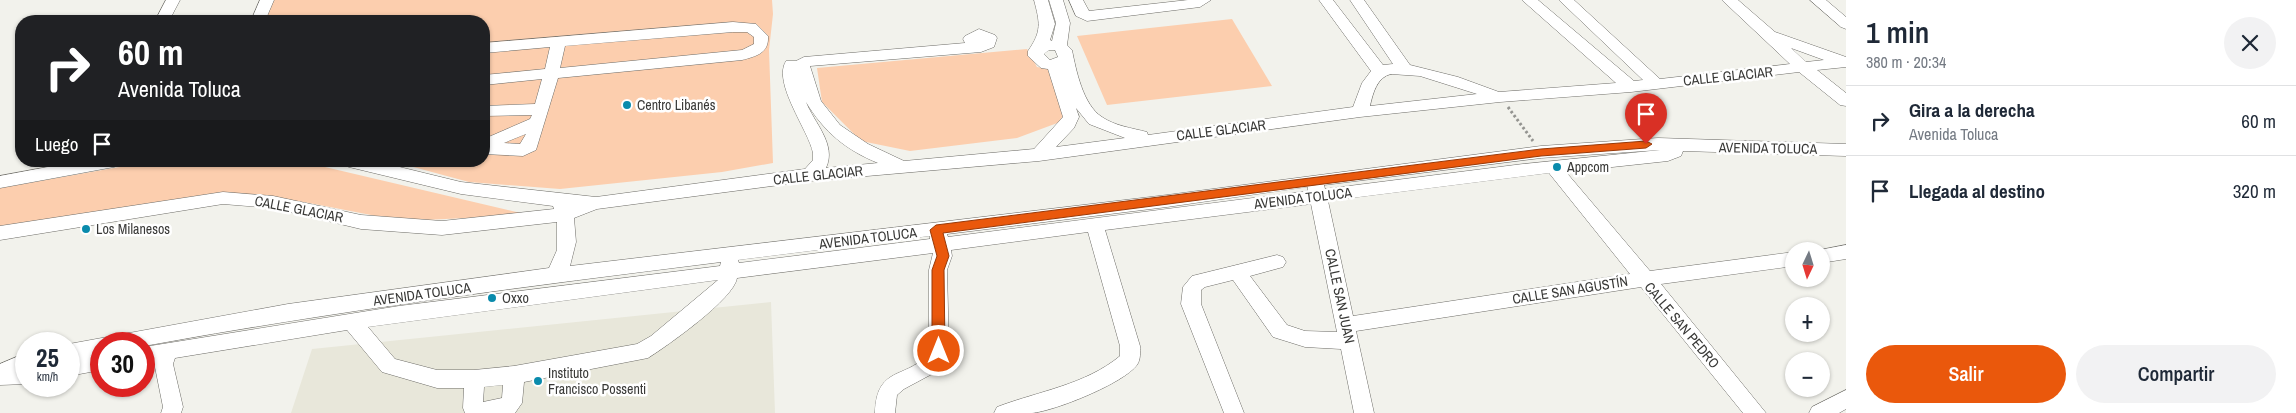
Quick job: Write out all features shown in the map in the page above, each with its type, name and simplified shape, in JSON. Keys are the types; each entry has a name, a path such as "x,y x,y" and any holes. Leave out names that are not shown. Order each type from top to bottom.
{"street":[{"path":"165,15 173,0"},
{"path":"261,15 267,0"},
{"path":"1041,0 1048,24 1041,46 1060,57 1084,111 1092,121 1103,126 1151,139"},
{"path":"1038,155 1068,124 1071,117 1060,57 1063,23 1056,0"},
{"path":"1076,0 1081,13 1087,16 1200,3 1204,0"},
{"path":"1326,0 1380,72"},
{"path":"1357,0 1404,68"},
{"path":"1529,0 1631,87"},
{"path":"1566,0 1656,84"},
{"path":"1728,0 1769,34 1802,67 1846,101"},
{"path":"1817,0 1846,24"},
{"path":"490,47 733,27 751,27 761,36 760,45 753,52 742,55 490,80"},
{"path":"1769,34 1846,62"},
{"path":"490,144 539,116 559,41"},
{"path":"810,176 819,168 822,153 822,129 800,62 863,53 974,42"},
{"name":"CALLE GLACIAR","path":"0,233 197,200 223,198 273,202 361,222 442,228 562,207 810,176 902,166 1038,155 1360,112 1500,97 1631,87 1846,62"},
{"path":"1360,112 1365,94 1380,72 1404,68 1500,97"},
{"path":"490,112 539,116"},
{"path":"822,129 839,135 864,152 902,166"},
{"name":"AVENIDA TOLUCA","path":"155,353 730,262 930,238 1185,199 1317,188 1547,160 1668,155 1689,146 1846,150"},
{"name":"CALLE SAN PEDRO","path":"1547,160 1756,413"},
{"path":"0,182 81,167"},
{"name":"CALLE GLACIAR","path":"374,167 461,188 508,195 562,207"},
{"name":"AVENIDA TOLUCA","path":"930,238 1095,225 1317,188"},
{"name":"CALLE SAN JUAN","path":"1317,188 1364,413"},
{"path":"555,275 564,264 568,244 562,207"},
{"path":"1004,413 1084,387 1124,366 1130,359 1130,346 1095,225"},
{"path":"885,413 883,404 886,392 894,383 928,367 936,360 939,351 938,270 927,259 930,238"},
{"path":"1830,255 1846,252"},
{"name":"CALLE SAN AGUSTÍN","path":"1237,272 1280,331 1305,339 1348,333 1644,279 1785,260"},
{"path":"351,321 389,366 437,379 474,379 514,375 640,352 658,342 723,289 730,262"},
{"name":"AVENIDA TOLUCA","path":"155,336 308,309 555,275 730,262"},
{"path":"1234,413 1191,304 1192,287 1199,281 1277,262"},
{"path":"167,350 163,364 173,407 171,413"},
{"path":"0,375 15,368"},
{"path":"0,375 15,376"},
{"path":"474,379 473,408 475,410 496,410 506,408 512,403 514,375"},
{"path":"1819,413 1846,400"}],"path":[{"path":"1500,97 1547,160"}],"shaded area":[{"name":"Centro Libanés","path":"273,0 772,0 773,14 769,50 773,163 722,172 560,189 469,182 413,167 490,167 490,15 266,15"},
{"path":"1232,19 1272,86 1107,105 1077,36"},
{"path":"1027,49 1037,67 1048,69 1064,114 1060,122 1017,138 910,151 861,141 822,102 817,68"},
{"path":"120,167 325,167 529,215 402,221 304,202 210,194 0,228 0,188"},
{"name":"Instituto Francisco Possenti","path":"771,302 775,413 291,413 312,349"}],"place":[{"name":"Centro Libanés","path":"627,105"},
{"name":"Appcom","path":"1557,167"},
{"name":"Los Milanesos","path":"86,229"},
{"name":"Oxxo","path":"492,298"},
{"name":"Instituto Francisco Possenti","path":"538,381"}],"route":[{"path":"939,351 938,270 943,256 936,230 1541,152 1646,144"}]}
